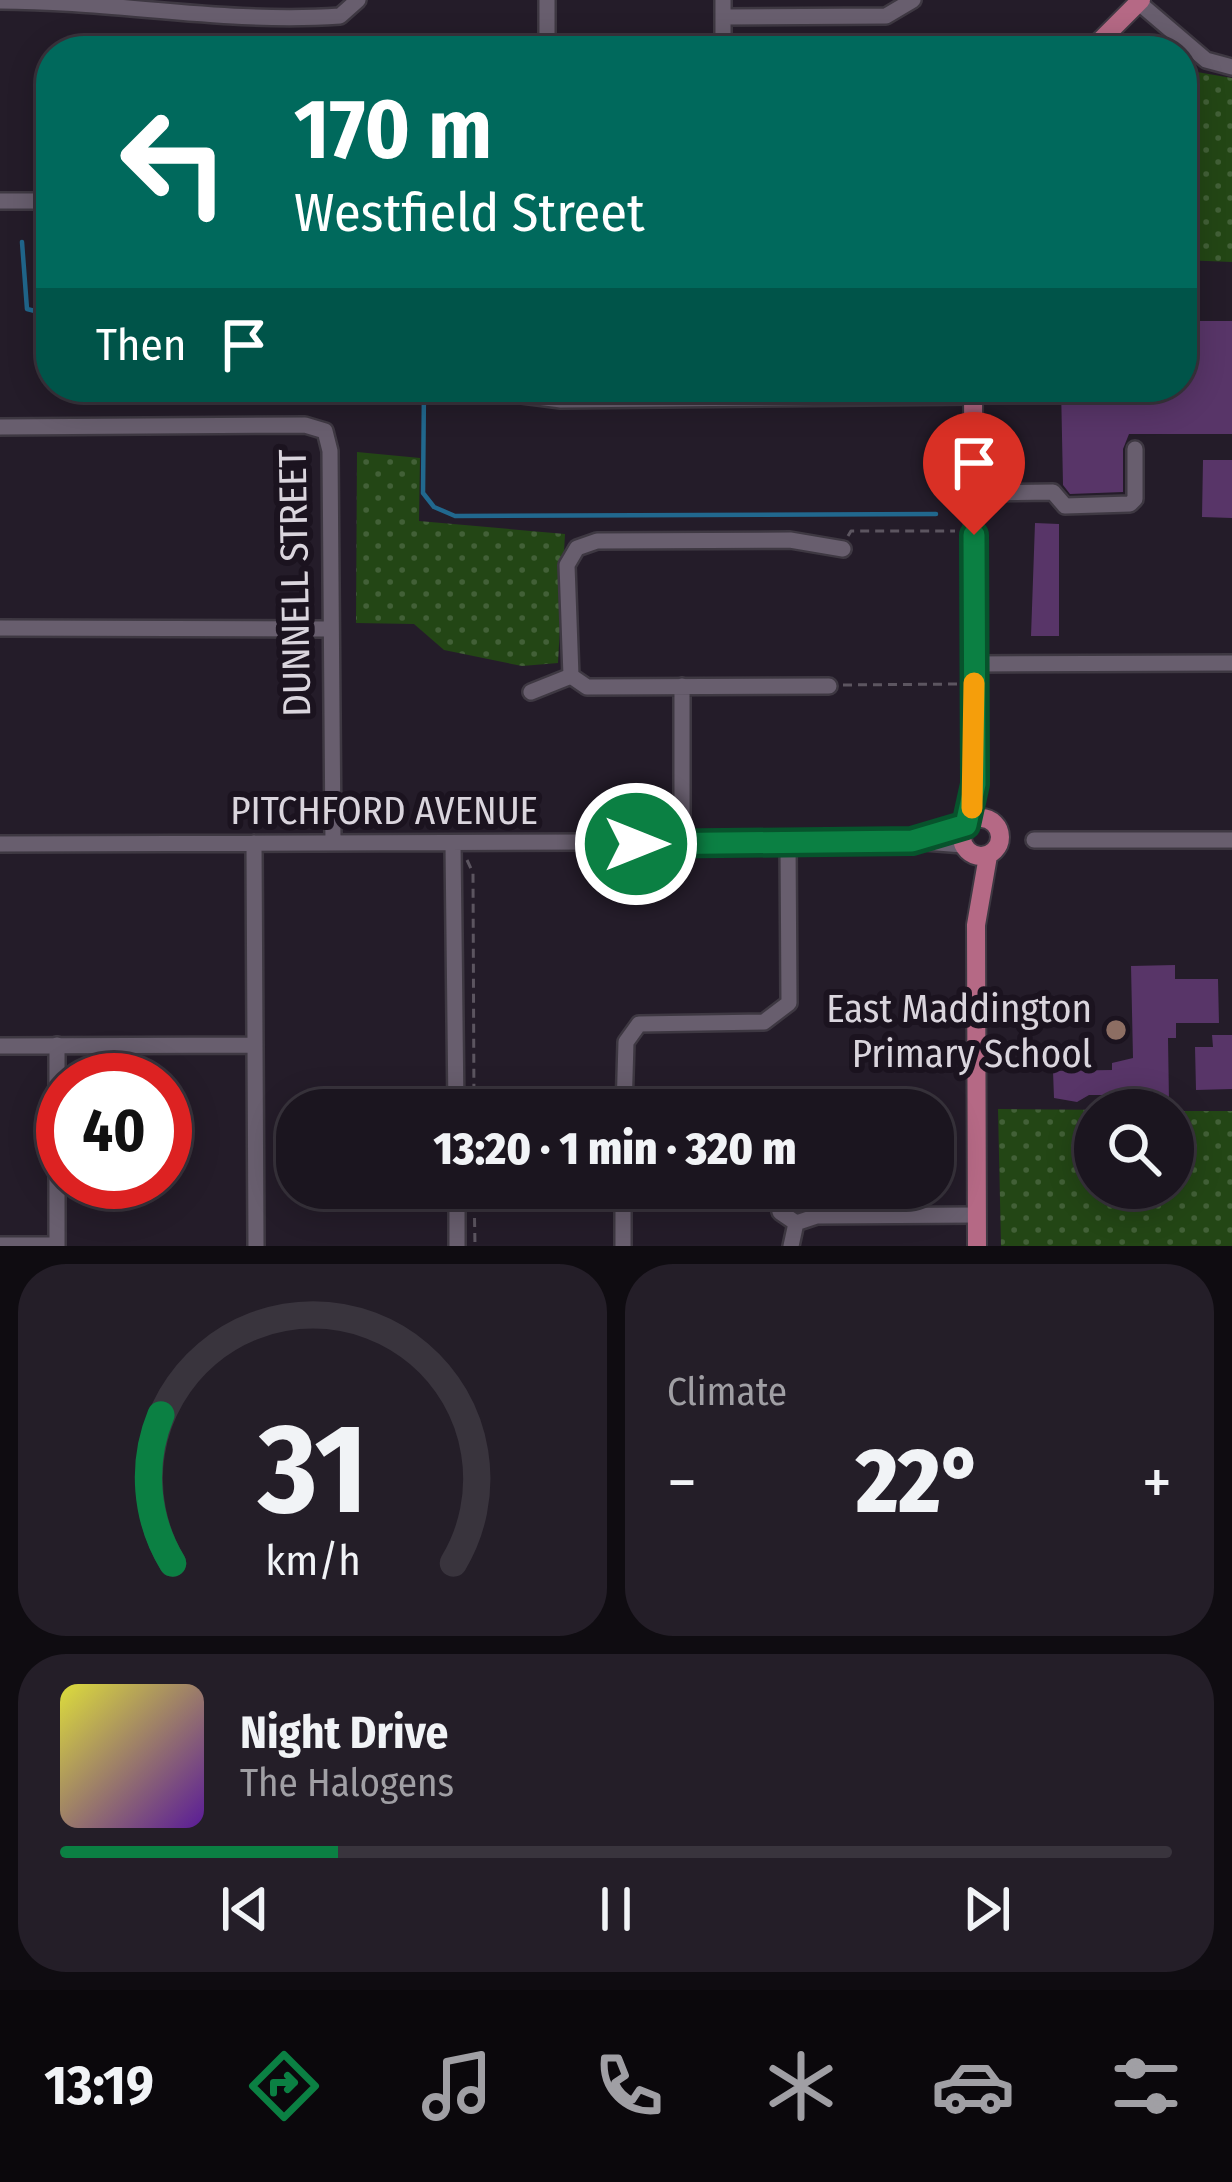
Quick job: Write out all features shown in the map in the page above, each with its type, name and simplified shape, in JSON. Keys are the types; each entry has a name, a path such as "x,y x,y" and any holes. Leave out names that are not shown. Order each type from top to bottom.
{"main road":[{"path":"1106,36 1143,1"},
{"path":"973,402 975,784 971,840 976,926 977,1246"},
{"path":"971,840 1000,843 975,784"},
{"path":"971,840 991,821"}],"street":[{"path":"0,1 89,1 212,18 340,16 358,0"},
{"path":"547,0 547,36"},
{"path":"723,8 886,16 914,0"},
{"path":"1143,1 1179,36"},
{"path":"1197,52 1232,67"},
{"path":"0,201 36,201"},
{"name":"DUNNELL STREET","path":"0,427 305,425 325,431 330,451 333,843"},
{"path":"974,493 1053,492 1065,506 1130,504 1135,499 1135,449"},
{"path":"571,676 567,566 577,548 597,541 846,541"},
{"path":"0,628 328,629"},
{"path":"974,664 1232,663"},
{"path":"571,676 587,687 829,686"},
{"path":"531,692 571,676"},
{"path":"682,686 682,844"},
{"name":"PITCHFORD AVENUE","path":"0,844 333,843 453,852 971,840"},
{"path":"1034,840 1232,840"},
{"path":"625,1089 626,1042 639,1024 764,1022 789,1003 788,841"},
{"path":"254,843 256,1246"},
{"path":"453,852 456,1089"},
{"path":"0,1245 57,1246 57,1045"},
{"path":"0,1046 255,1045"},
{"path":"457,1209 457,1246"},
{"path":"623,1209 623,1246"},
{"path":"780,1212 796,1223"},
{"path":"796,1223 817,1216 977,1215"},
{"path":"790,1246 796,1223"}],"path":[{"path":"846,541 957,531"},
{"path":"829,686 957,684"},
{"path":"453,852 466,859 473,873 474,1089"},
{"path":"474,1209 475,1246"}],"green space":[{"path":"1197,72 1232,78 1232,262 1197,261"},
{"path":"357,452 420,458 419,521 565,534 558,663 522,666 444,650 414,624 356,623"},
{"path":"998,1109 1074,1110 1074,1209 1194,1209 1194,1111 1232,1111 1232,1246 1001,1246"}],"building":[{"path":"1197,321 1232,321 1232,434 1129,434 1123,449 1123,492 1070,494 1063,485 1061,402 1197,402"},
{"path":"1203,460 1232,460 1232,518 1202,517"},
{"path":"1035,523 1059,524 1059,636 1031,636"},
{"path":"1175,965 1175,979 1218,979 1219,1023 1176,1023 1176,1038 1168,1038 1169,1089 1074,1089 1074,1101 1054,1098 1053,1071 1112,1070 1112,1063 1133,1058 1131,966"},
{"path":"1212,1035 1232,1035 1232,1089 1196,1090 1195,1047 1213,1047"}],"waterway":[{"path":"22,242 27,309 36,311"},
{"path":"424,402 423,493 434,507 455,516 936,514"}],"slow traffic":[{"path":"972,808 974,683"}],"place":[{"name":"East Maddington Primary School","path":"1116,1030"}],"route":[{"path":"636,844 912,841 970,822 975,784 974,535"}]}
